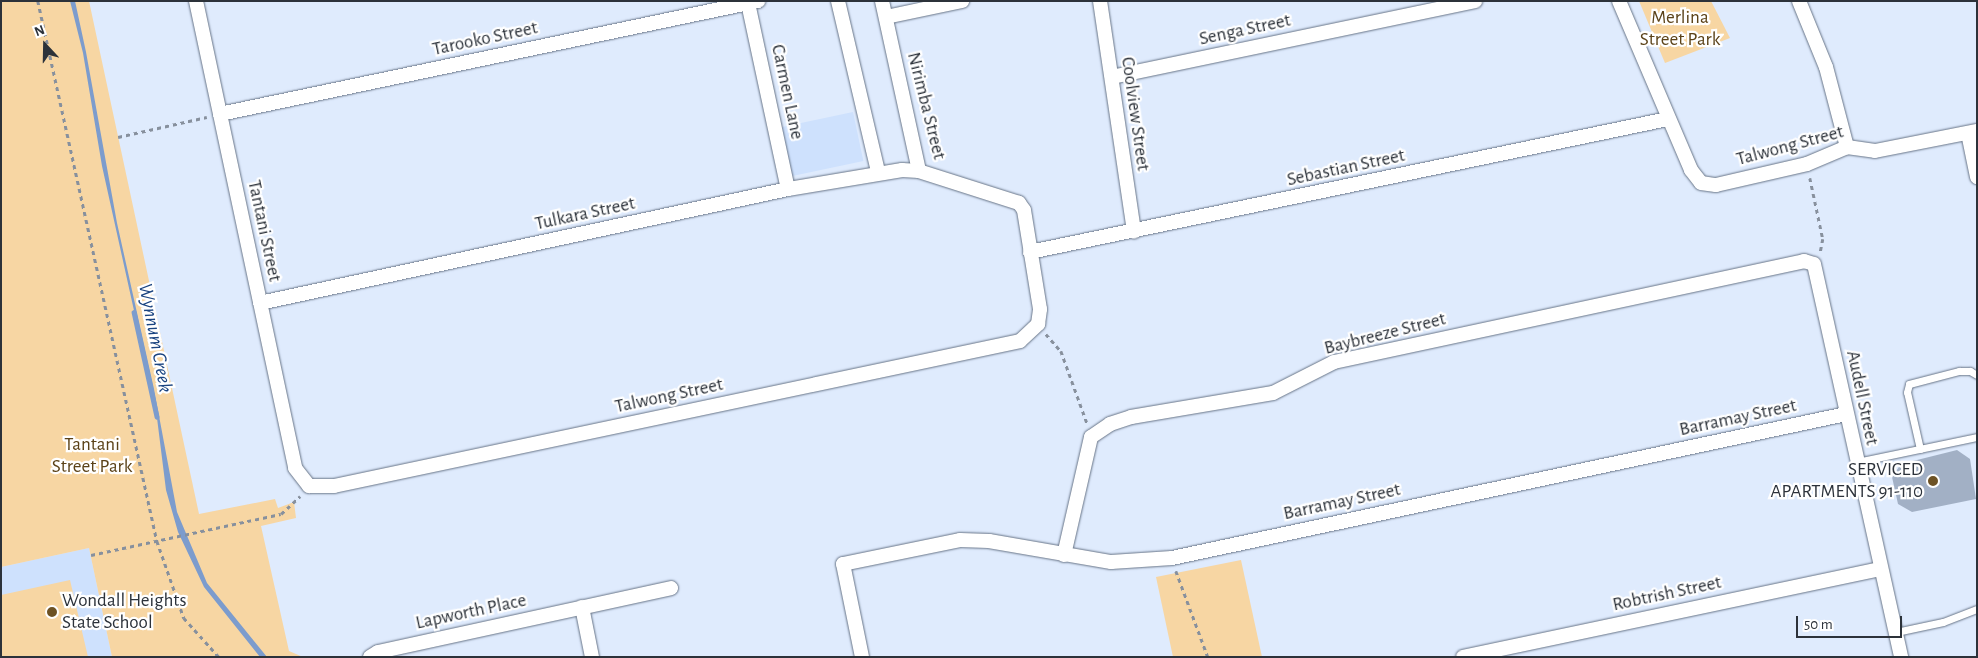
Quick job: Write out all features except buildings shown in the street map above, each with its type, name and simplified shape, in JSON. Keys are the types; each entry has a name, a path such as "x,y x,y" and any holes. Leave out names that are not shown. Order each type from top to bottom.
{"street":[{"name":"Tantani Street","path":"196,1 295,468 309,486"},
{"path":"838,1 878,172"},
{"name":"Nirimba Street","path":"882,1 919,171 1012,199 1024,210 1030,252"},
{"path":"886,17 962,1"},
{"name":"Coolview Street","path":"1100,1 1134,232"},
{"name":"Senga Street","path":"1112,77 1474,1"},
{"path":"1619,1 1668,119"},
{"path":"1799,1 1826,67 1847,148"},
{"name":"Tarooko Street","path":"220,114 753,2"},
{"name":"Carmen Lane","path":"753,2 788,189"},
{"name":"Talwong Street","path":"1668,119 1691,170 1701,183 1716,184 1807,164 1847,148 1875,151 1972,132"},
{"name":"Sebastian Street","path":"1030,252 1134,232 1668,119"},
{"path":"1972,132 1977,177"},
{"name":"Tulkara Street","path":"260,303 788,189 878,172 919,171"},
{"path":"1030,252 1040,309 1038,324"},
{"name":"Audell Street","path":"1816,260 1856,462 1901,657"},
{"name":"Baybreeze Street","path":"1091,437 1110,424 1131,417 1273,393 1334,362 1804,261 1816,260"},
{"name":"Talwong Street","path":"309,486 334,486 1020,341 1038,324"},
{"name":"Barramay Street","path":"862,657 843,564 960,540 989,541 1111,562 1172,558 1846,414"},
{"path":"1064,554 1091,437"},
{"name":"Robtrish Street","path":"1463,657 1880,569"},
{"name":"Lapworth Place","path":"370,657 378,652 671,588"},
{"path":"582,607 592,657"}],"lane":[{"path":"1920,449 1907,392 1909,384 1959,371 1970,371 1977,375"},
{"path":"1856,462 1977,437"},
{"path":"1896,632 1943,622 1977,609"}],"path":[{"path":"38,1 157,541 184,618 218,657"},
{"path":"118,137 220,114"},
{"path":"1807,164 1823,239 1816,260"},
{"path":"1038,324 1061,351 1091,437"},
{"path":"91,554 281,514 309,486"},
{"path":"1172,558 1208,657"}],"shaded area":[{"path":"853,112 863,161 790,177 780,128"},
{"name":"Wondall Heights State School","path":"89,548 112,657 1,657 1,567"}],"green space":[{"name":"Tantani Street Park","path":"1,1 89,1 199,514 275,499 278,508 294,502 296,518 261,526 289,651 303,657 112,657 89,548 1,567"},
{"name":"Merlina Street Park","path":"1639,1 1711,1 1730,38 1665,63"},
{"path":"1241,560 1262,657 1173,657 1156,577"},
{"path":"70,580 88,657 1,657 1,595"}],"water":[{"path":"70,1 75,1 86,52 117,223 154,389 177,512 207,583 267,657 260,657 204,587 178,532 166,490 156,410 102,166 83,53"}],"waterway":[{"name":"Wynnum Creek","path":"134,312 157,417"}],"place":[{"name":"SERVICED APARTMENTS 91-110","path":"1933,481"},
{"name":"Wondall Heights State School","path":"52,612"}]}
